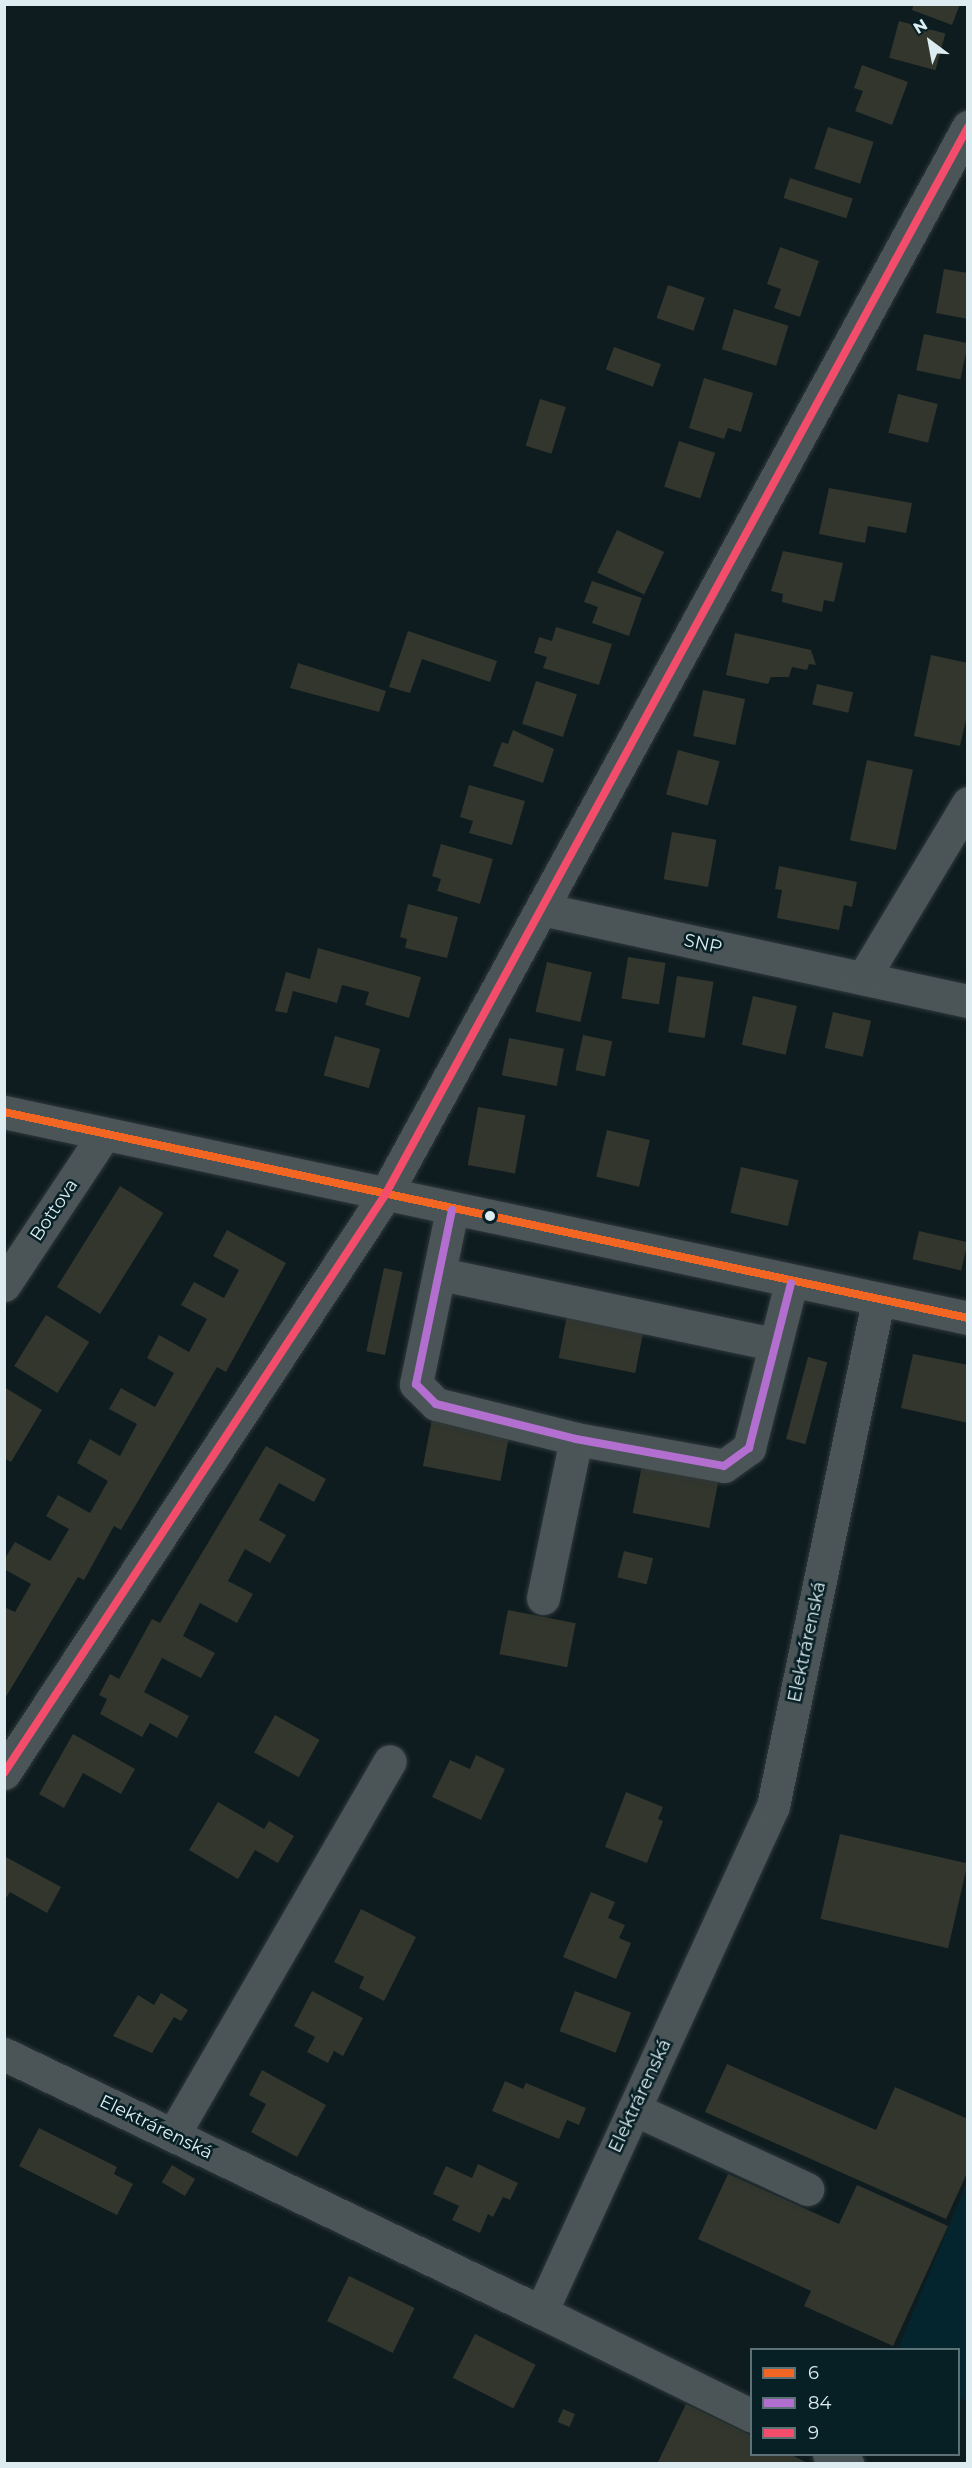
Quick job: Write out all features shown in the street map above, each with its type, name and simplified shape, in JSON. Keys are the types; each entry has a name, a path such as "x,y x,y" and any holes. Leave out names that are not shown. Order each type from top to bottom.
{"street":[{"path":"4,1773 385,1195 968,127"},
{"path":"863,978 968,803"},
{"name":"SNP","path":"542,909 968,1001"},
{"path":"4,1112 103,1136 791,1283 968,1318"},
{"name":"Bottova","path":"4,1285 103,1136"},
{"path":"452,1210 441,1274 416,1384 436,1404 576,1439 724,1466 749,1448 772,1344 791,1283"},
{"path":"441,1274 772,1344"},
{"name":"Elektrárenská","path":"4,2054 541,2312 773,1806 878,1301"},
{"path":"543,1598 576,1439"},
{"path":"173,2135 390,1761"},
{"path":"634,2109 807,2189"},
{"path":"541,2312 750,2415"},
{"path":"833,2456 847,2463"}],"shaded area":[{"path":"967,2182 967,2403 960,2398 960,2348 898,2348"}],"building":[{"path":"914,4 960,4 952,25 912,10"},
{"path":"899,21 945,33 936,70 889,58"},
{"path":"862,65 908,82 892,125 855,111 863,91 854,88"},
{"path":"828,127 874,142 860,184 814,169"},
{"path":"790,178 853,198 846,218 784,198"},
{"path":"780,247 819,261 800,317 774,308 781,289 767,284"},
{"path":"944,269 968,273 968,319 936,313"},
{"path":"668,285 705,298 693,331 657,318"},
{"path":"734,309 789,326 776,366 722,349"},
{"path":"924,334 968,343 960,380 916,370"},
{"path":"614,347 661,364 653,387 606,370"},
{"path":"704,378 753,393 741,432 728,428 724,439 689,428"},
{"path":"898,394 938,404 928,443 888,433"},
{"path":"540,399 566,407 551,454 526,446"},
{"path":"679,441 715,453 700,498 664,487"},
{"path":"829,488 912,503 906,533 868,526 865,543 819,534"},
{"path":"617,530 664,552 644,595 597,573"},
{"path":"783,551 843,563 834,602 824,600 822,612 782,602 783,594 771,591"},
{"path":"592,581 642,598 629,636 592,623 598,607 584,602"},
{"path":"556,627 612,644 599,685 543,668 547,657 534,653 539,637 552,641"},
{"path":"408,631 497,661 490,682 422,659 410,693 389,687"},
{"path":"735,633 811,650 816,665 809,664 807,670 792,667 789,677 771,677 768,684 726,675"},
{"path":"931,655 968,663 968,711 960,746 914,736"},
{"path":"298,663 386,691 379,712 290,688"},
{"path":"536,681 577,694 563,737 522,724"},
{"path":"817,684 853,692 848,713 812,704"},
{"path":"703,690 745,699 735,745 693,736"},
{"path":"513,730 554,749 543,783 493,766 502,742 508,744"},
{"path":"678,750 720,761 708,806 666,794"},
{"path":"867,760 913,770 896,850 850,840"},
{"path":"469,785 525,801 512,845 469,833 473,821 460,817"},
{"path":"672,832 716,840 708,887 664,879"},
{"path":"441,844 493,859 480,904 437,891 441,879 432,876"},
{"path":"779,866 857,882 852,907 844,905 839,930 777,918 782,890 775,889"},
{"path":"408,904 458,917 447,958 405,948 407,939 400,937"},
{"path":"318,948 421,977 409,1018 365,1005 369,992 342,985 337,1003 293,991 287,1013 275,1011 286,972 310,979"},
{"path":"628,957 666,963 659,1004 621,998"},
{"path":"547,962 592,972 580,1022 536,1012"},
{"path":"677,976 714,982 705,1038 668,1032"},
{"path":"753,996 797,1006 786,1055 742,1045"},
{"path":"833,1012 871,1021 863,1057 825,1048"},
{"path":"583,1035 612,1041 605,1076 576,1070"},
{"path":"335,1036 380,1049 369,1088 324,1075"},
{"path":"509,1038 564,1049 557,1086 502,1075"},
{"path":"478,1107 525,1115 515,1173 468,1165"},
{"path":"607,1130 650,1140 639,1187 596,1177"},
{"path":"741,1167 798,1180 788,1226 730,1213"},
{"path":"120,1186 163,1213 100,1314 57,1287"},
{"path":"227,1230 286,1263 226,1372 217,1367 121,1530 114,1526 84,1580 78,1577 4,1700 4,1607 15,1612 31,1584 4,1569 4,1560 15,1542 50,1561 69,1529 46,1516 58,1495 90,1513 108,1481 77,1463 90,1439 120,1456 137,1424 109,1409 121,1388 155,1407 174,1373 147,1358 159,1335 189,1352 207,1319 181,1305 194,1282 224,1298 239,1270 213,1256"},
{"path":"919,1231 968,1242 961,1271 912,1259"},
{"path":"384,1268 403,1272 385,1355 366,1351"},
{"path":"569,1305 646,1320 635,1373 559,1358"},
{"path":"46,1315 89,1342 57,1393 14,1366"},
{"path":"913,1354 968,1365 968,1423 901,1408"},
{"path":"808,1357 827,1362 805,1444 786,1439"},
{"path":"4,1387 42,1410 11,1462 4,1458"},
{"path":"433,1414 511,1429 500,1481 423,1466"},
{"path":"266,1446 326,1479 314,1502 279,1483 259,1520 286,1535 270,1563 245,1549 228,1581 253,1594 237,1623 200,1603 183,1636 215,1653 201,1678 162,1658 144,1692 189,1716 177,1738 150,1723 142,1737 100,1714 107,1699 99,1695 110,1674 119,1679 152,1619 160,1623"},
{"path":"643,1460 720,1475 709,1528 633,1513"},
{"path":"624,1551 653,1558 647,1584 617,1577"},
{"path":"508,1610 576,1623 567,1667 499,1654"},
{"path":"275,1715 320,1740 299,1777 254,1753"},
{"path":"73,1734 135,1769 121,1794 83,1773 64,1808 39,1794"},
{"path":"476,1755 505,1769 481,1820 432,1797 450,1760 470,1769"},
{"path":"626,1792 663,1807 658,1819 663,1821 647,1863 605,1847"},
{"path":"218,1802 264,1829 269,1821 294,1836 278,1863 255,1850 238,1879 189,1850"},
{"path":"840,1834 968,1863 948,1948 820,1919"},
{"path":"4,1856 61,1887 47,1913 10,1892 4,1901"},
{"path":"591,1892 615,1902 608,1918 625,1925 619,1938 631,1943 616,1979 563,1957"},
{"path":"361,1909 416,1937 384,2001 359,1988 364,1977 334,1962"},
{"path":"312,1991 363,2018 343,2056 334,2051 328,2063 307,2052 315,2037 294,2026"},
{"path":"575,1991 631,2013 616,2053 560,2031"},
{"path":"161,1993 188,2010 181,2021 174,2017 152,2053 113,2036 138,1995 154,2005"},
{"path":"727,2064 876,2130 895,2087 968,2119 968,2171 946,2219 705,2112"},
{"path":"262,2070 326,2105 297,2157 251,2132 266,2104 249,2095"},
{"path":"505,2081 523,2089 526,2083 586,2108 579,2125 567,2120 559,2139 492,2111"},
{"path":"39,2128 117,2167 114,2174 133,2184 117,2215 19,2166"},
{"path":"478,2164 518,2183 510,2200 503,2197 493,2217 488,2214 480,2233 452,2220 459,2206 433,2194 446,2166 472,2178"},
{"path":"172,2165 195,2179 185,2196 162,2182"},
{"path":"728,2174 839,2224 857,2185 948,2226 893,2346 804,2306 811,2291 698,2239"},
{"path":"349,2276 415,2308 393,2353 327,2321"},
{"path":"475,2334 536,2365 513,2409 453,2378"},
{"path":"686,2404 750,2435 750,2456 794,2456 809,2464 657,2464"},
{"path":"563,2409 575,2414 569,2427 558,2422"}],"transit line":[{"name":"9","path":"4,1773 385,1195 968,127"},
{"name":"6","path":"4,1112 968,1318"},
{"name":"84","path":"452,1210 416,1384 436,1404 576,1439 724,1466 749,1448 791,1283"}]}
